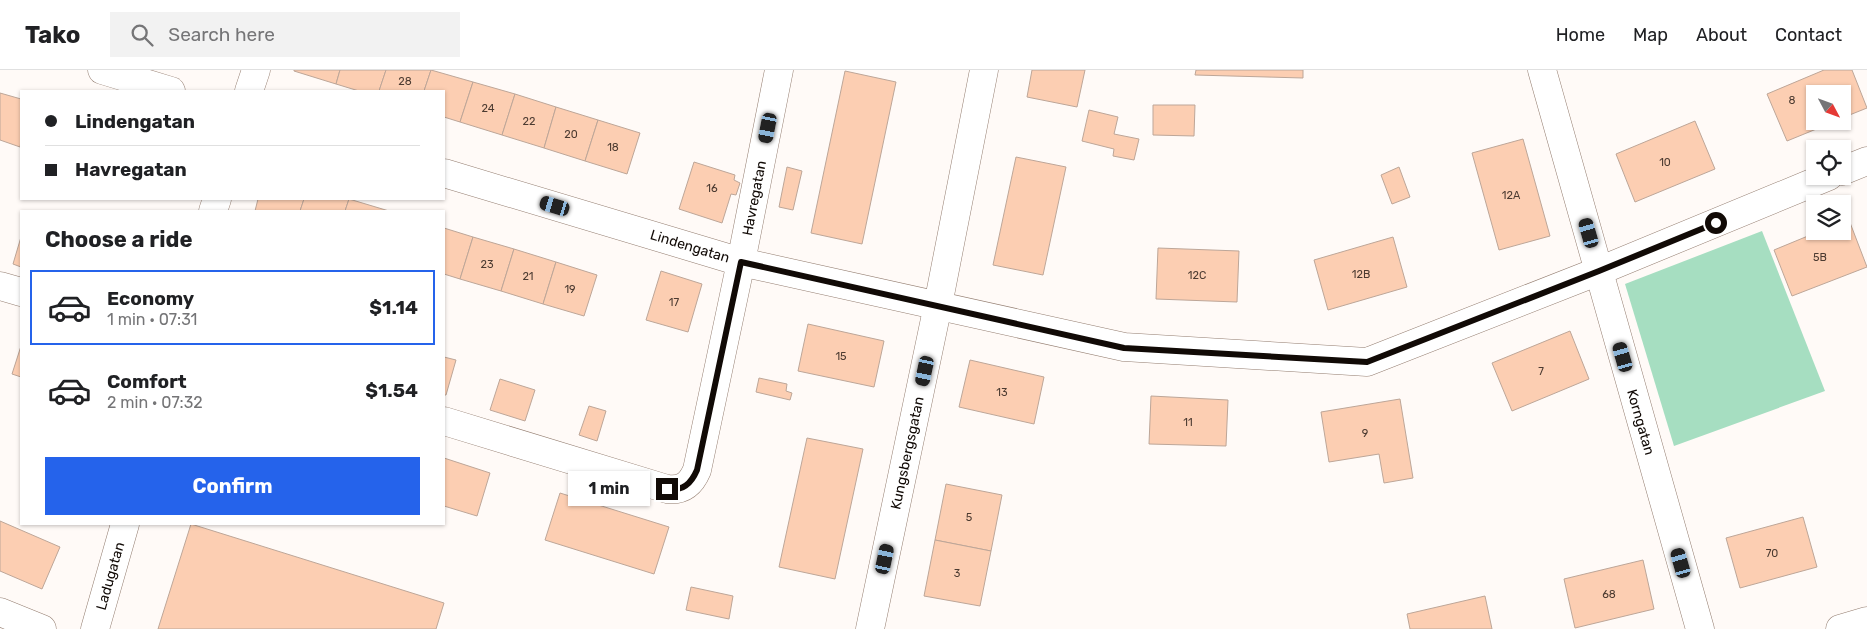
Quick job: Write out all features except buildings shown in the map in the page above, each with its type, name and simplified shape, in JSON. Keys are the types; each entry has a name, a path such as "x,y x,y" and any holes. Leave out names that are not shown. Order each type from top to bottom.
{"street":[{"path":"102,70 168,90"},
{"path":"249,90 256,70"},
{"name":"Havregatan","path":"445,421 667,489 676,490 684,488 693,480 697,470 741,262 779,70"},
{"name":"Kungsbergsgatan","path":"870,629 938,305 984,70"},
{"name":"Korngatan","path":"1542,70 1700,629"},
{"path":"1851,167 1867,161"},
{"name":"Lindengatan","path":"445,173 741,262 1124,348 1367,362 1599,271 1807,185"},
{"path":"0,286 20,292"},
{"name":"Ladugatan","path":"96,629 125,525"},
{"path":"0,612 42,629"},
{"path":"1840,629 1867,621"}],"green space":[{"path":"1762,231 1825,391 1674,446 1625,284"}],"route":[{"path":"667,489 676,490 684,488 693,480 697,470 741,262 980,314 1124,348 1367,362 1716,223"}]}
